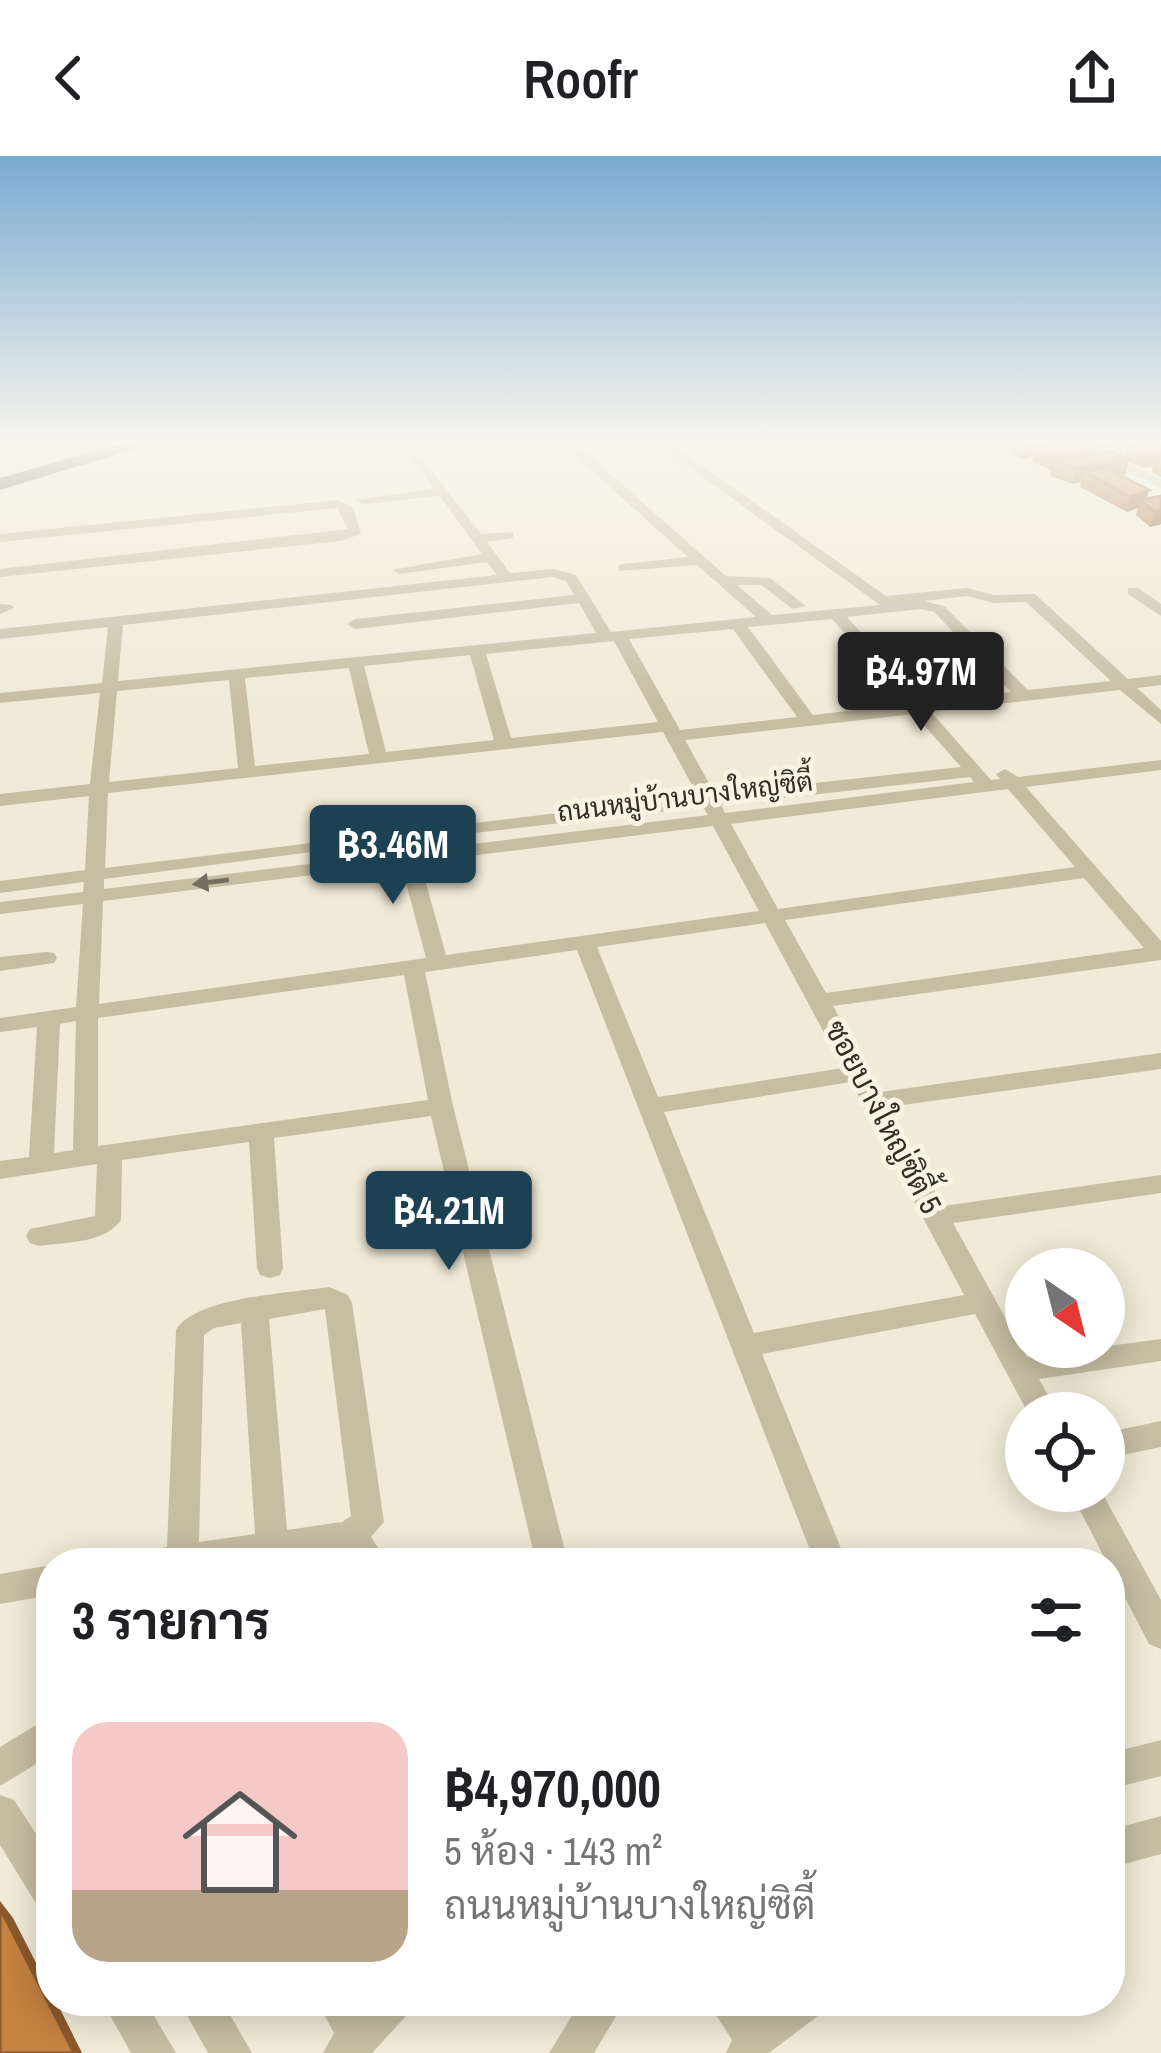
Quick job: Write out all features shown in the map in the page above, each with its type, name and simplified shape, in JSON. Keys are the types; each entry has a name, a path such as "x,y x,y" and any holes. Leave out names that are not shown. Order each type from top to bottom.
{"street":[{"path":"0,538 75,531"},
{"path":"0,573 340,537 356,531"},
{"path":"470,531 505,576"},
{"path":"665,531 768,620"},
{"path":"783,531 878,599 891,602 967,592 994,599 1030,597 1161,719"},
{"path":"476,539 508,535"},
{"path":"399,570 489,557"},
{"path":"623,568 698,560"},
{"path":"0,634 505,576 563,574 584,598"},
{"path":"723,580 765,581 798,607"},
{"path":"1133,591 1161,611"},
{"path":"346,596 378,756"},
{"path":"355,624 584,598"},
{"name":"ซอยบางใหญ่ซิตี้ 5","path":"584,598 719,812 1031,1392"},
{"path":"0,698 921,605 939,608 1024,696"},
{"path":"836,614 982,779"},
{"path":"39,1236 98,1228 108,1220 87,1013 99,788 116,621"},
{"path":"737,623 809,721"},
{"path":"477,651 503,742"},
{"path":"236,673 247,771"},
{"path":"0,800 503,742 809,721 1161,680"},
{"name":"ถนนหมู่บ้านบางใหญ่ซิตี้","path":"0,908 1006,776 1161,749"},
{"name":"ถนนหมู่บ้านบางใหญ่ซิตี้","path":"1006,776 1161,765"},
{"path":"1006,776 1160,953"},
{"name":"ถนนหมู่บ้านบางใหญ่ซิตี้","path":"0,887 402,835 719,812"},
{"path":"402,835 425,966 441,1106 547,1548"},
{"path":"0,1025 1089,871"},
{"path":"585,944 825,1548"},
{"path":"821,1001 1160,953"},
{"path":"0,964 46,958"},
{"path":"40,1164 50,1018"},
{"path":"875,1101 1161,1060"},
{"path":"652,1106 860,1073"},
{"path":"0,1170 441,1106"},
{"path":"261,1130 270,1268"},
{"path":"937,1216 1161,1184"},
{"path":"171,1548 190,1330 207,1318 329,1298 338,1303 368,1522 330,1548"},
{"path":"746,1346 982,1302"},
{"path":"254,1310 272,1544"},
{"path":"1019,1370 1161,1350"},
{"path":"1125,1442 1161,1434"},
{"path":"1095,1512 1115,1548"},
{"path":"248,1548 350,1535"},
{"path":"350,1535 360,1548"},
{"path":"1125,1567 1161,1633"},
{"path":"0,1588 36,1582"},
{"path":"0,1768 36,1744"},
{"path":"1125,1767 1161,1758"},
{"path":"1,1814 36,1868"},
{"path":"1125,1845 1161,1835"},
{"path":"132,2016 155,2053"},
{"path":"208,2016 231,2053"},
{"path":"352,2044 379,2016"},
{"path":"571,2053 595,2016"},
{"path":"735,2016 751,2045 787,2016"}],"building":[{"path":"0,1908 36,1979 36,2016 55,2016 74,2053 0,2053"}]}
